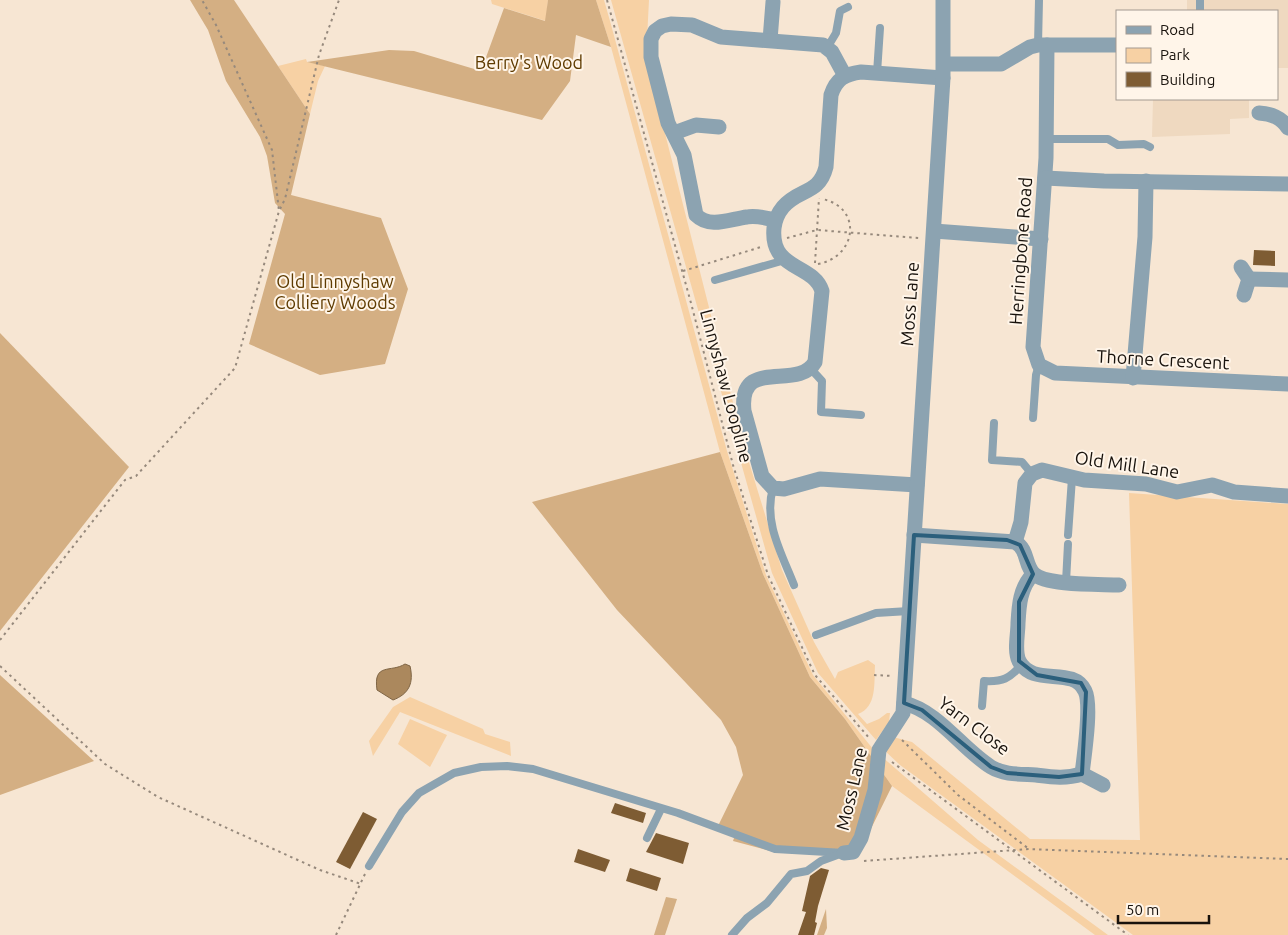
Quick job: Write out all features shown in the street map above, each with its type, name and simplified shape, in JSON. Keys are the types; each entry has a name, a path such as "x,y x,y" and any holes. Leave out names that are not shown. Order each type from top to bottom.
{"street":[{"name":"Moss Lane","path":"850,857 861,838 875,790 879,750 903,712 904,703 908,611 944,71 943,0"},
{"path":"770,40 773,2"},
{"path":"775,220 757,216 715,222 700,219 694,210 684,155 668,123 650,57 651,39 662,26 671,24 692,25 721,37 823,44 832,52 845,76"},
{"path":"917,486 820,479 784,489 773,488 762,476 744,411 745,394 753,383 765,376 799,376 811,369 817,354 822,291 819,281 812,269 785,260 776,242 775,220 782,208 792,198 818,192 826,167 830,95 834,85 845,76 861,72 944,71 1001,64 1030,47 1042,45 1099,52 1116,45"},
{"name":"Herringbone Road","path":"1040,365 1033,347 1045,178 1046,139 1042,45"},
{"path":"1259,113 1271,114 1286,123"},
{"path":"674,133 696,126 720,127"},
{"path":"1045,178 1146,182 1287,180"},
{"path":"1133,378 1145,237 1146,182"},
{"path":"934,235 1041,240"},
{"path":"1244,295 1245,273 1288,280"},
{"name":"Thorne Crescent","path":"1040,365 1055,373 1288,384"},
{"name":"Old Mill Lane","path":"1032,474 1042,470 1049,470 1072,478 1146,484 1177,492 1212,485 1234,492 1288,496"},
{"path":"1015,542 1021,522 1023,490 1032,474"},
{"path":"914,535 1015,542 1024,550 1034,574 1048,581 1109,589"},
{"path":"1034,574 1022,592 1019,602 1017,650 1022,664 1027,670 1037,675 1069,678 1081,683 1086,692 1088,705 1082,774 1103,785"},
{"name":"Yarn Close","path":"904,703 922,710 992,767 1006,773 1069,778 1082,774"}],"lane":[{"path":"1039,0 1042,45"},
{"path":"828,48 836,33 840,10 848,7"},
{"path":"877,73 880,28"},
{"path":"1046,139 1108,139 1118,145 1144,144 1150,147"},
{"path":"715,280 785,260"},
{"path":"1033,418 1036,374 1040,365"},
{"path":"811,369 822,381 821,412 861,415"},
{"path":"994,423 992,460 1022,462 1032,474"},
{"path":"1068,535 1072,478"},
{"path":"773,488 770,502 770,521 794,584"},
{"path":"1066,582 1068,544"},
{"path":"816,635 876,613 908,611"},
{"path":"982,706 984,681 1005,680 1012,676 1022,664"},
{"path":"370,866 402,812 419,793 454,773 481,767 533,769 661,809 775,849 850,857"},
{"path":"648,838 661,809"},
{"path":"732,935 747,918 767,903 791,874 807,871 821,861 850,857"}],"path":[{"path":"202,0 216,25 272,150 279,211"},
{"path":"0,640 125,480 136,476 235,368 279,211 285,199 320,55 339,0"},
{"name":"Linnyshaw Loopline","path":"606,0 682,271 733,465 768,575 814,675 879,750 898,768 1128,935"},
{"path":"812,269 817,230 818,192"},
{"path":"812,269 834,259 841,253 848,242 850,232 845,212 837,204 818,192"},
{"path":"682,271 705,266 748,249 817,230 934,235"},
{"path":"0,666 105,764 158,797 320,870 361,884 336,935"},
{"path":"874,675 904,677"},
{"path":"894,727 898,736 958,795 1029,849"},
{"path":"850,857 1029,849 1288,859"}],"highlighted area":[{"path":"914,535 1007,540 1020,545 1033,574 1019,602 1019,661 1037,675 1081,683 1086,692 1082,774 1059,777 1007,773 991,767 922,710 904,703"}],"shaded area":[{"path":"1187,0 1288,0 1288,68 1278,68 1278,10 1187,10"},
{"path":"1153,100 1249,100 1249,118 1230,119 1230,134 1152,137"},
{"path":"405,664 410,666 411,683 403,695 393,700 377,690 376,681 380,672"}],"green space":[{"name":"Old Linnyshaw Colliery Woods","path":"190,0 234,0 310,114 291,195 381,218 408,289 385,364 320,375 249,344 285,214 275,203 267,156 260,137 226,81 208,30"},
{"path":"491,0 548,0 546,21 492,4"},
{"name":"Berry's Wood","path":"548,0 596,0 611,47 576,35 570,81 542,120 307,62 389,50 414,51 481,71 504,8 545,21"},
{"path":"596,0 604,0 727,451 766,575 813,675 873,749 978,840 1108,935 1095,935 892,786 845,719 810,677 763,574 720,452 611,47"},
{"path":"611,0 649,0 646,58 744,446 782,570 814,642 835,679 838,672 868,660 875,665 873,694 869,706 858,714 867,724 890,713 889,722 876,740 818,673 772,573"},
{"path":"306,59 307,62 325,66 318,81 310,114 278,66"},
{"path":"0,333 129,467 0,631"},
{"path":"720,452 763,574 810,677 845,719 892,786 858,855 774,852 733,841 736,832 718,826 743,775 736,747 721,720 617,610 532,502"},
{"path":"1129,493 1288,504 1288,935 1133,935 900,765 884,750 893,737 912,742 1030,839 1140,840"},
{"path":"0,675 94,761 0,795"},
{"path":"410,697 483,729 485,734 510,742 511,756 400,712 373,756 369,741 393,707"},
{"path":"410,719 447,735 430,767 398,744"},
{"path":"666,897 677,899 665,935 654,935"},
{"path":"826,909 827,928 824,935 817,935"}],"building":[{"path":"1254,250 1275,251 1275,266 1253,265"},
{"path":"615,803 646,813 643,823 611,813"},
{"path":"363,812 377,819 350,869 336,862"},
{"path":"656,833 689,843 683,864 646,852"},
{"path":"578,849 610,860 605,872 574,862"},
{"path":"630,868 661,878 657,891 626,881"},
{"path":"821,868 829,870 818,906 814,935 798,935 806,912 802,911 810,876"}]}
